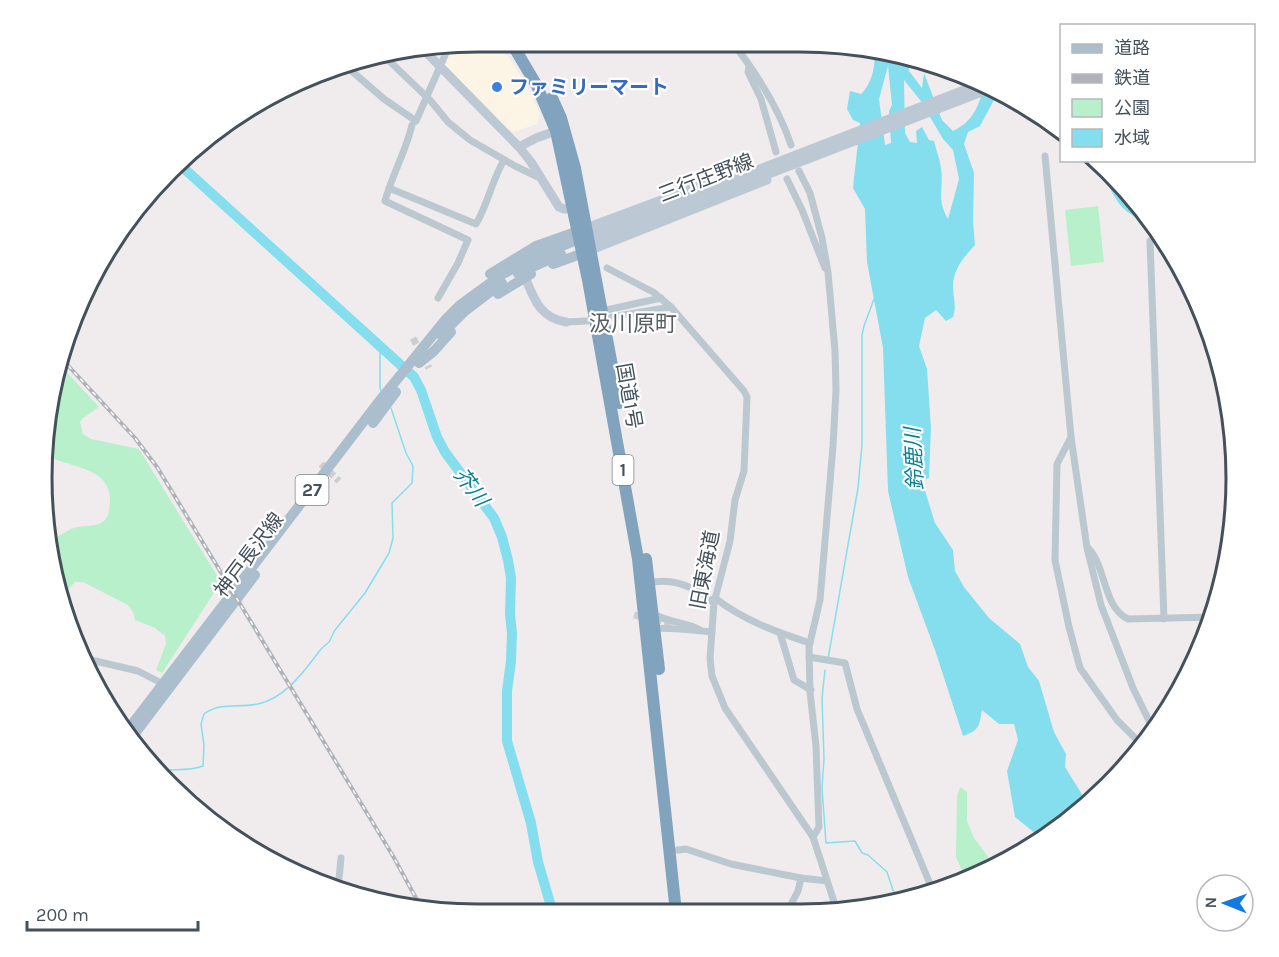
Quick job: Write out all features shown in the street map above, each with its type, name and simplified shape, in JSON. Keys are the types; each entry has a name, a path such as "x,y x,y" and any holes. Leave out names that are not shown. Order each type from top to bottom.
{"highway":[{"name":"国道1号","path":"517,52 537,86 556,131 574,209 607,314 650,583 683,904"},
{"name":"国道1号","path":"527,52 561,118 574,168 584,241 638,559 675,904"}],"main road":[{"path":"429,55 519,147 557,204 564,209 574,209"},
{"name":"三行庄野線","path":"584,241 755,166 812,148 971,88"},
{"name":"三行庄野線","path":"584,241 745,190 842,147 981,92"},
{"path":"519,147 556,131"},
{"name":"三行庄野線","path":"584,241 737,182 812,148"},
{"name":"三行庄野線","path":"737,182 795,167"},
{"name":"神戸長沢線","path":"463,308 499,268 536,246 584,241"},
{"name":"神戸長沢線","path":"132,725 213,626 446,319 463,308 560,261 584,241"},
{"name":"神戸長沢線","path":"463,308 481,289 520,264 584,241"},
{"path":"525,277 534,299 543,312 553,319 566,322"},
{"name":"神戸長沢線","path":"136,731 166,686"}],"street":[{"path":"739,52 775,109 791,145"},
{"path":"353,72 384,99 416,121 445,54"},
{"path":"390,62 448,122 470,140 540,178"},
{"path":"749,66 748,72 761,99 776,152"},
{"path":"412,125 385,201 468,240 438,298"},
{"path":"1044,156 1071,437 1087,548 1104,613 1133,688 1150,722"},
{"path":"389,188 476,224 504,160"},
{"path":"795,167 805,180 816,215 828,272 835,351 836,390 820,600 810,642 819,827 813,837"},
{"path":"787,179 802,210 823,267 828,272"},
{"path":"1150,241 1164,619"},
{"name":"旧東海道","path":"607,268 653,292 671,307 747,397 744,471 735,500 730,541 715,600 711,667 722,701 743,736 813,837 834,903"},
{"path":"607,314 661,298"},
{"path":"607,314 671,307"},
{"path":"566,322 587,321"},
{"path":"1071,437 1057,464 1055,560 1066,616 1080,668 1117,720 1137,740"},
{"path":"1087,548 1091,550 1106,589 1123,617 1128,619 1203,617"},
{"path":"650,583 666,582 685,586 715,600 746,619 810,642"},
{"path":"654,614 692,625 702,631"},
{"path":"673,624 702,631"},
{"path":"656,630 664,627 683,631 712,632"},
{"path":"780,633 794,680 811,690"},
{"path":"810,657 845,663 857,709 930,884"},
{"path":"93,660 138,671 166,686"},
{"path":"678,850 686,849 731,864 827,881"},
{"path":"339,881 341,858"},
{"path":"791,904 801,878"}],"shaded area":[{"path":"505,52 530,92 540,114 537,124 511,131 444,64 448,53"}],"green space":[{"path":"1098,206 1104,262 1071,266 1065,210"},
{"path":"66,372 99,407 80,422 83,434 91,439 139,449 221,582 162,673 156,670 166,644 165,636 155,628 135,620 128,605 83,582 75,582 67,590 57,537 75,528 96,525 105,520 110,503 109,491 97,475 53,458 56,423"},
{"path":"960,787 967,792 967,821 974,838 991,860 963,872 956,857 957,796"}],"water":[{"name":"鈴鹿川","path":"874,59 909,67 909,71 922,88 924,73 942,120 953,131 974,113 982,93 994,99 980,126 968,132 964,144 974,173 975,245 963,259 953,281 955,309 953,317 946,321 936,310 925,318 919,346 927,369 931,428 929,478 922,481 935,523 953,550 955,571 964,587 989,618 1020,644 1028,667 1039,681 1054,732 1066,754 1065,767 1083,797 1036,834 1015,817 1007,771 1018,740 1014,724 999,724 982,710 978,727 963,736 908,577 888,491 883,348 867,262 865,209 853,188 860,123 853,120 847,109 850,91 861,94 868,85 874,68","holes":["888,66 892,105 889,111 891,143 885,145 879,99","904,80 920,100 943,139 953,150 959,179 948,219 942,205 942,176 934,141 929,140 922,127 916,131 917,143 910,142 905,133"]}],"waterway":[{"name":"芥川","path":"185,170 414,377 445,452 494,518 502,537 511,578 512,633 507,691 507,741 531,823 538,862 550,904"},
{"path":"828,659 858,488 862,445 862,335 874,299"},
{"path":"381,391 380,352 383,348"},
{"path":"168,770 203,766 204,745 201,724 204,714 217,708 258,704 277,696 301,674 329,642 335,630 365,593 389,553 393,538 392,503 412,483 413,466 406,453 391,408"},
{"path":"825,670 822,698 824,759 822,788 826,843 855,841 862,853 868,855 887,872 894,894"}],"tunnel":[{"path":"413,338 429,368"},
{"path":"321,464 339,481"},
{"path":"634,615 673,624"}],"railway":[{"path":"68,365 135,438 157,467 393,856 417,900"}],"place":[{"name":"ファミリーマート","path":"497,87"}],"district":[{"name":"汲川原町","path":"633,324"}]}
